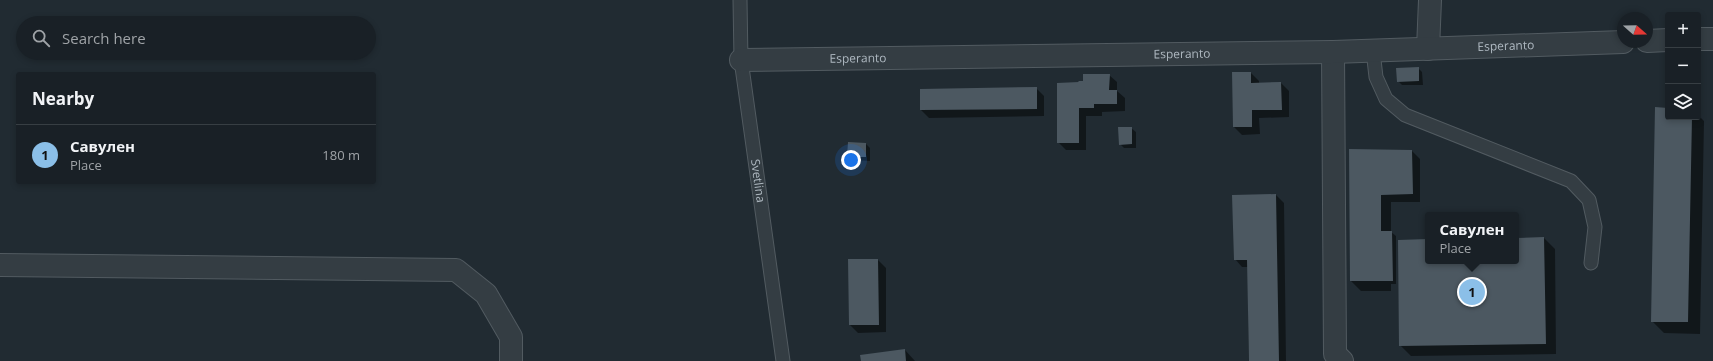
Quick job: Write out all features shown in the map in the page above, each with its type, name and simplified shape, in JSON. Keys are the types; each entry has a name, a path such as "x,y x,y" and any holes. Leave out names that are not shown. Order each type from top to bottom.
{"street":[{"path":"1428,49 1430,0"},
{"path":"1701,39 1713,39"},
{"path":"1653,41 1665,40"},
{"name":"Esperanto","path":"740,60 1333,52 1617,42"},
{"path":"1333,52 1335,354 1342,361"},
{"path":"0,265 456,270 486,294 511,336 511,361"}],"lane":[{"name":"Svetlina","path":"740,0 740,60 783,361"},
{"path":"1373,51 1376,77 1386,99 1405,115 1571,181 1589,200 1595,227 1591,262"}],"building":[{"path":"1419,67 1419,81 1397,82 1396,68"},
{"path":"1232,72 1251,72 1251,83 1281,82 1282,110 1252,110 1252,127 1233,127"},
{"path":"1083,74 1110,74 1109,90 1117,90 1117,104 1094,104 1094,108 1079,108 1079,143 1057,143 1057,83 1083,81"},
{"path":"1037,87 1037,109 920,110 920,89"},
{"path":"1655,107 1665,108 1665,120 1692,120 1688,322 1651,322"},
{"path":"1118,127 1132,127 1132,144 1119,145"},
{"path":"848,142 866,143 866,157 847,157"},
{"path":"1349,149 1412,150 1413,194 1381,195 1381,231 1392,231 1393,281 1350,281"},
{"path":"1276,194 1279,361 1249,361 1247,260 1234,260 1232,195"},
{"path":"1544,237 1546,344 1399,346 1398,240 1425,239 1425,264 1519,264 1519,238"},
{"path":"848,259 878,259 879,325 849,325"},
{"path":"905,349 906,361 861,361 860,355"}],"place":[{"name":"Савулен","path":"1472,292"}]}
